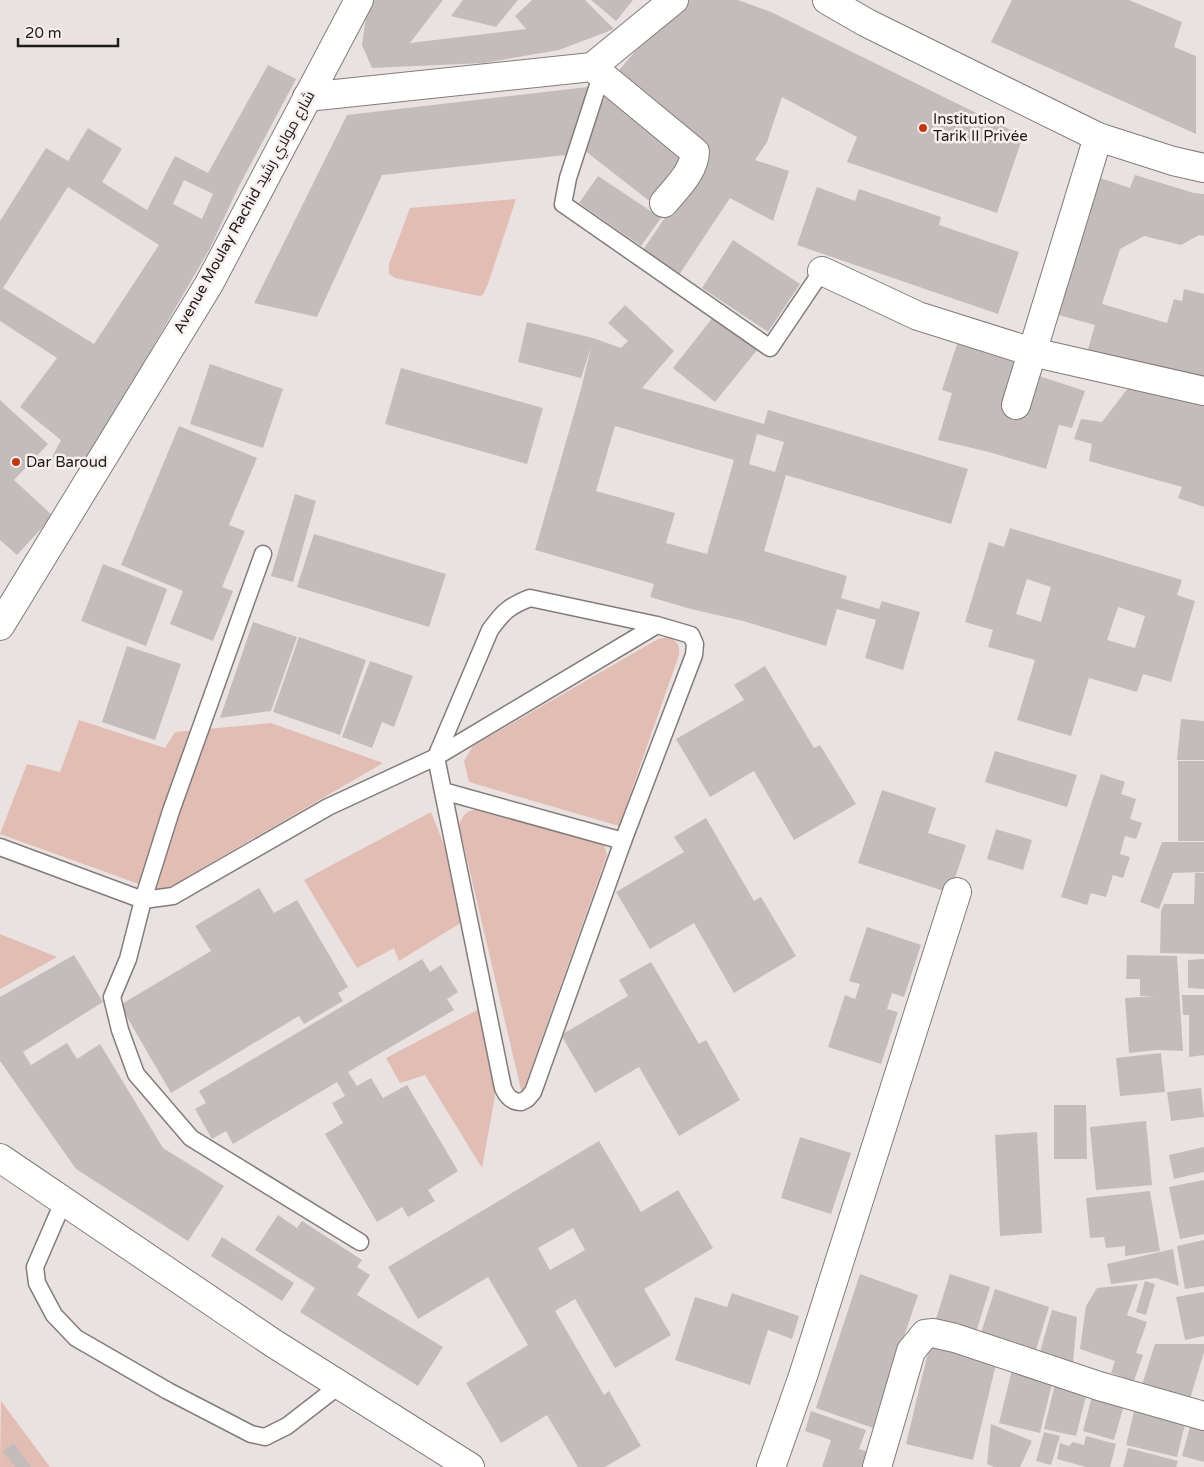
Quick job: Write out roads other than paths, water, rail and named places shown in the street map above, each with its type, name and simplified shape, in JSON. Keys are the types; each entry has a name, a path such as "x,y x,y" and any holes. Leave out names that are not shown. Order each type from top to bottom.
{"street":[{"name":"Avenue Moulay Rachid شارع مولاي رشيد","path":"0,626 209,284 359,0"},
{"path":"307,97 596,72 674,0"},
{"path":"827,0 867,23 1098,137 1173,161 1204,168"},
{"path":"596,72 694,152 694,161 688,173 664,203"},
{"path":"1016,405 1098,137"},
{"path":"822,271 918,316 1032,352 1204,391"},
{"path":"770,1467 803,1376 957,892"},
{"path":"0,1158 274,1343 470,1467"},
{"path":"876,1467 911,1351 925,1334 933,1333 955,1338 1099,1386 1204,1416"}],"lane":[{"path":"596,72 563,204 770,348 822,271"},
{"path":"263,554 171,811 143,900 128,959 112,997 120,1030 136,1074 191,1138 360,1242"},
{"path":"530,598 657,625 691,636 695,644 694,655 623,841 533,1092 527,1099 516,1102 507,1096 503,1088 436,757 490,630 500,616 514,604 530,598"},
{"path":"0,847 143,900 173,896 328,807 436,757 657,625"},
{"path":"443,791 623,841"},
{"path":"64,1200 35,1267 37,1283 54,1315 76,1338 185,1400 250,1434 266,1437 287,1426 340,1385"}],"place":[{"name":"Institution Tarik II Privée","path":"923,128"},
{"name":"Dar Baroud","path":"16,462"}]}
